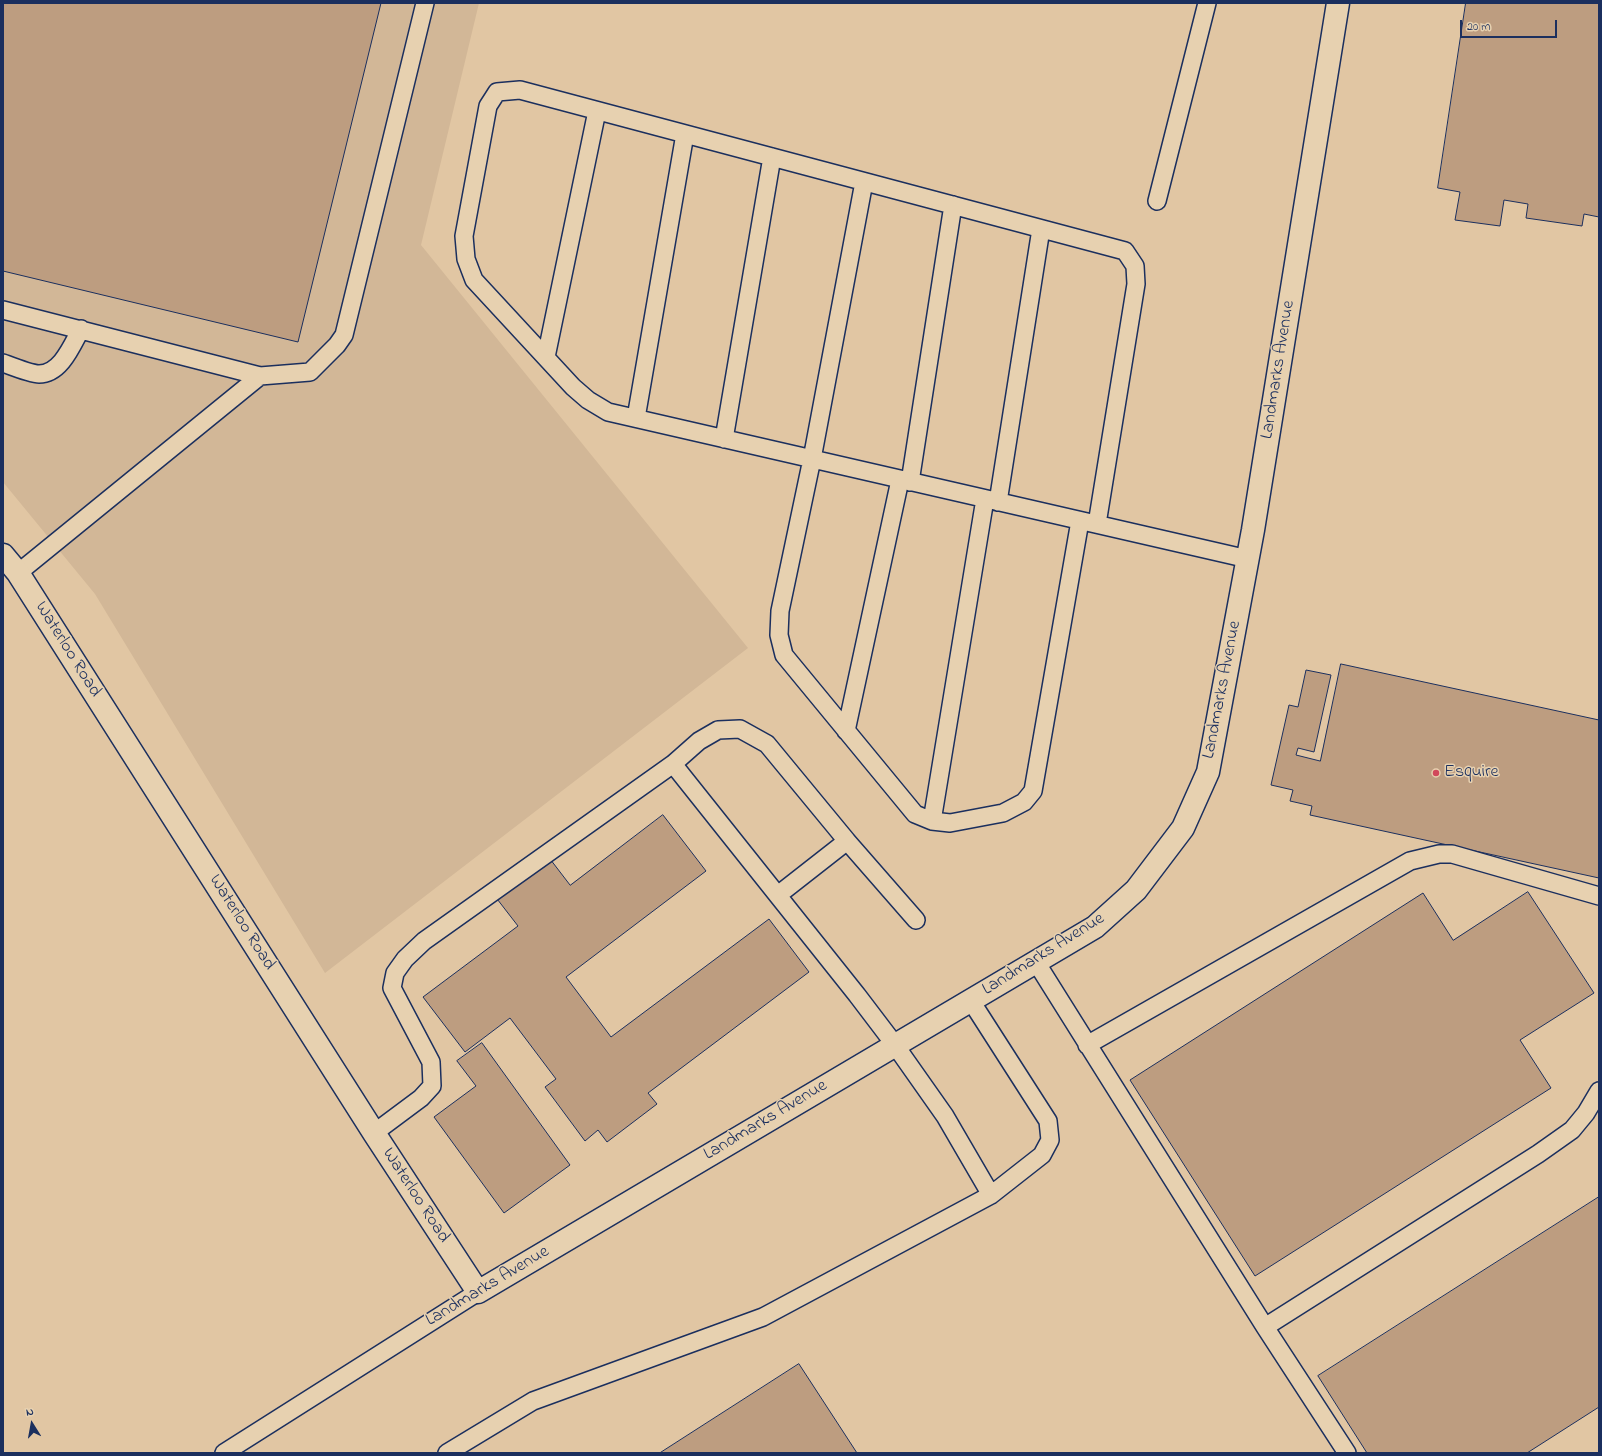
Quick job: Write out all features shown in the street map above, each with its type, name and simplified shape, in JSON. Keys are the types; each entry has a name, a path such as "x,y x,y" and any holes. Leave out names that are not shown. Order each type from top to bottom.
{"street":[{"name":"Landmarks Avenue","path":"478,1292 1095,927 1136,890 1183,828 1208,772 1248,559 1338,3"},
{"name":"Waterloo Road","path":"3,555 18,573 374,1133 478,1292"}],"lane":[{"path":"3,310 260,376 310,372 337,345 344,335 425,3"},
{"path":"1157,201 1207,3"},
{"path":"1097,524 1136,284 1135,266 1125,251 520,90 497,92 488,106 464,236 466,259 474,280 573,387 588,400 608,412 1248,559"},
{"path":"546,357 598,111"},
{"path":"636,418 685,134"},
{"path":"724,439 772,157"},
{"path":"864,182 812,459 780,611 779,635 784,655 915,814 932,821 950,823 1003,813 1024,802 1033,791 1080,521"},
{"path":"846,731 905,481 953,205"},
{"path":"932,821 1041,229"},
{"path":"3,363 39,374 54,370 62,362 81,329"},
{"path":"18,573 260,376"},
{"path":"374,1133 422,1098 432,1086 431,1062 392,988 395,972 405,959 424,941 672,764 699,741 718,730 740,729 767,744 847,841 916,920"},
{"path":"672,764 778,895 895,1045 945,1116 991,1195"},
{"path":"778,895 847,841"},
{"path":"1087,1045 1410,861 1439,854 1452,854 1599,896"},
{"path":"1036,962 1087,1045 1347,1453"},
{"path":"447,1453 533,1401 763,1317 991,1195 1042,1155 1050,1140 1048,1121 971,1001"},
{"path":"1266,1327 1525,1162 1572,1130 1586,1113 1599,1091"},
{"name":"Landmarks Avenue","path":"224,1453 478,1292"}],"shaded area":[{"path":"3,3 479,3 421,245 748,648 325,973 95,594 3,482"}],"building":[{"path":"3,3 381,3 298,342 3,271"},
{"path":"1466,3 1599,3 1599,217 1584,214 1582,226 1526,218 1528,204 1504,200 1500,226 1455,220 1460,192 1438,188"},
{"name":"Esquire","path":"1341,664 1599,720 1599,878 1310,815 1312,806 1290,801 1293,790 1271,785 1289,705 1298,707 1306,670 1331,675 1314,752 1298,748 1296,755 1320,761"},
{"path":"663,815 706,871 566,977 611,1037 769,919 809,972 648,1093 657,1104 607,1142 598,1130 585,1141 545,1087 556,1079 510,1018 465,1052 423,997 518,926 494,895 547,855 570,885"},
{"path":"1528,892 1594,993 1520,1040 1551,1088 1255,1276 1130,1080 1423,893 1453,940"},
{"path":"482,1043 570,1165 504,1213 434,1117 476,1086 457,1061"},
{"path":"1599,1197 1599,1407 1527,1453 1367,1453 1318,1376"},
{"path":"799,1364 857,1453 660,1453"}],"place":[{"name":"Esquire","path":"1436,773"}]}
